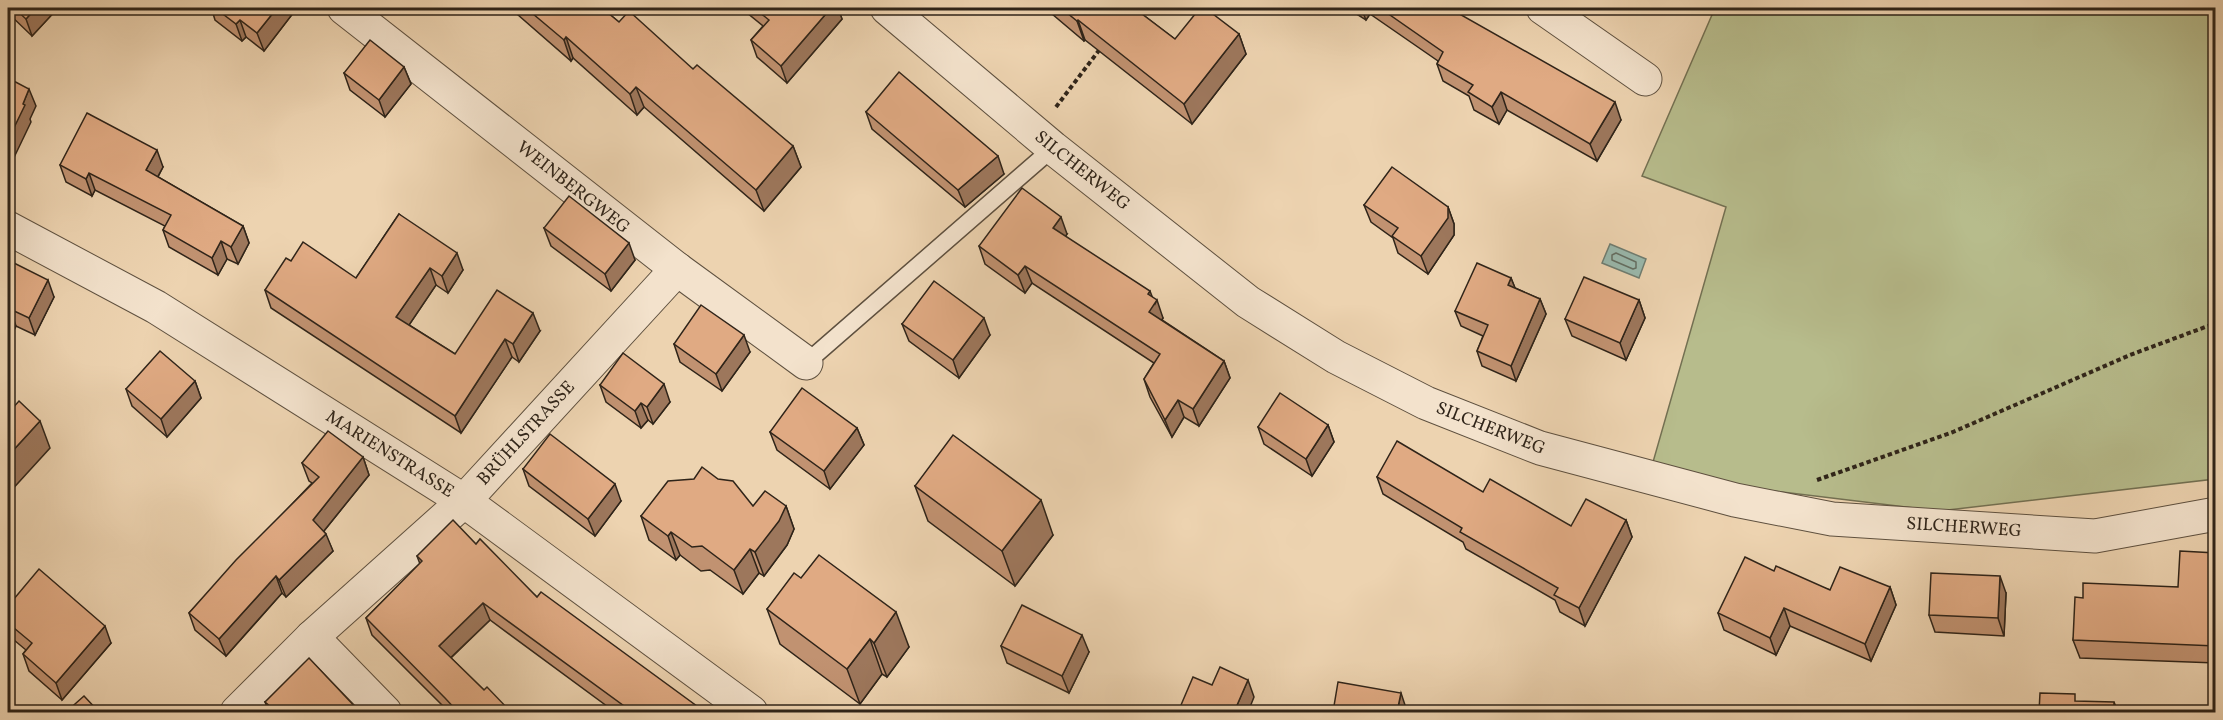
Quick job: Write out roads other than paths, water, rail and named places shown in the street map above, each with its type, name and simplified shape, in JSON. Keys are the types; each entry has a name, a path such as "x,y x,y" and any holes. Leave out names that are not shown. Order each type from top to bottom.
{"street":[{"name":"WEINBERGWEG","path":"344,8 677,269 806,363"},
{"name":"SILCHERWEG","path":"887,8 1044,141 1248,302 1336,357 1426,403 1540,448 1735,500 1832,519 2095,536 2216,514"},
{"path":"1543,8 1645,79"},
{"name":"MARIENSTRASSE","path":"8,228 156,307 464,501 751,712"},
{"name":"BRÜHLSTRASSE","path":"237,712 312,638 464,501 677,269"},
{"path":"312,638 385,712"}],"lane":[{"path":"806,363 1044,141"}],"water":[{"path":"1610,244 1646,259 1639,278 1602,263"}]}
